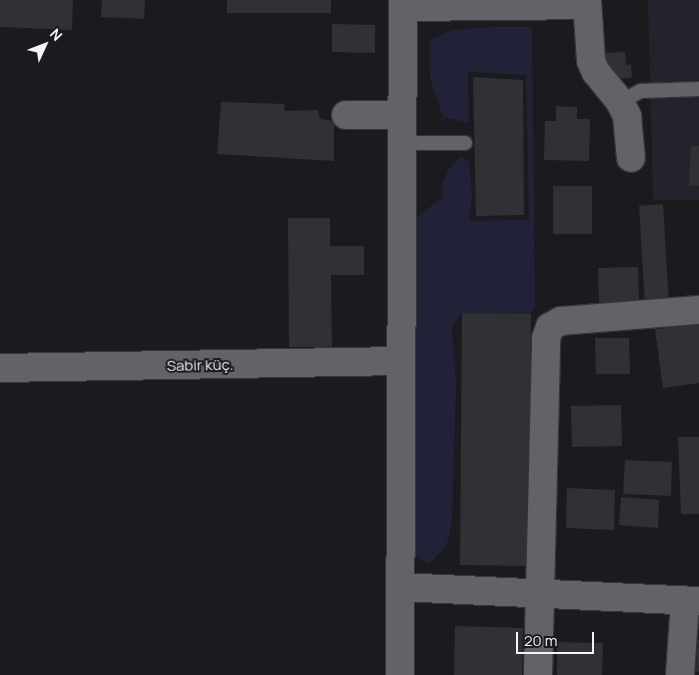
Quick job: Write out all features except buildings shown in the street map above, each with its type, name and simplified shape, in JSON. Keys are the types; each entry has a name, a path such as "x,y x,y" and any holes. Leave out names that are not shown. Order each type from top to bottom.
{"street":[{"path":"400,675 399,361 403,4 587,3 591,60 596,72 620,102 630,128 631,158"},
{"path":"346,115 402,115"},
{"path":"538,675 546,338 550,327 561,321 699,310"},
{"name":"Sabir küç.","path":"0,368 399,361"},
{"path":"400,586 692,601 680,675"}],"lane":[{"path":"620,102 641,91 699,89"},
{"path":"402,143 465,143"}],"shaded area":[{"path":"648,0 699,0 699,200 653,200"},
{"path":"491,27 532,27 535,305 531,314 462,313 452,326 456,384 452,522 446,547 429,564 417,557 410,527 415,218 442,198 443,182 450,167 461,156 469,162 472,195 469,221 529,220 526,75 468,72 469,123 443,117 430,78 429,40 453,30"}]}
